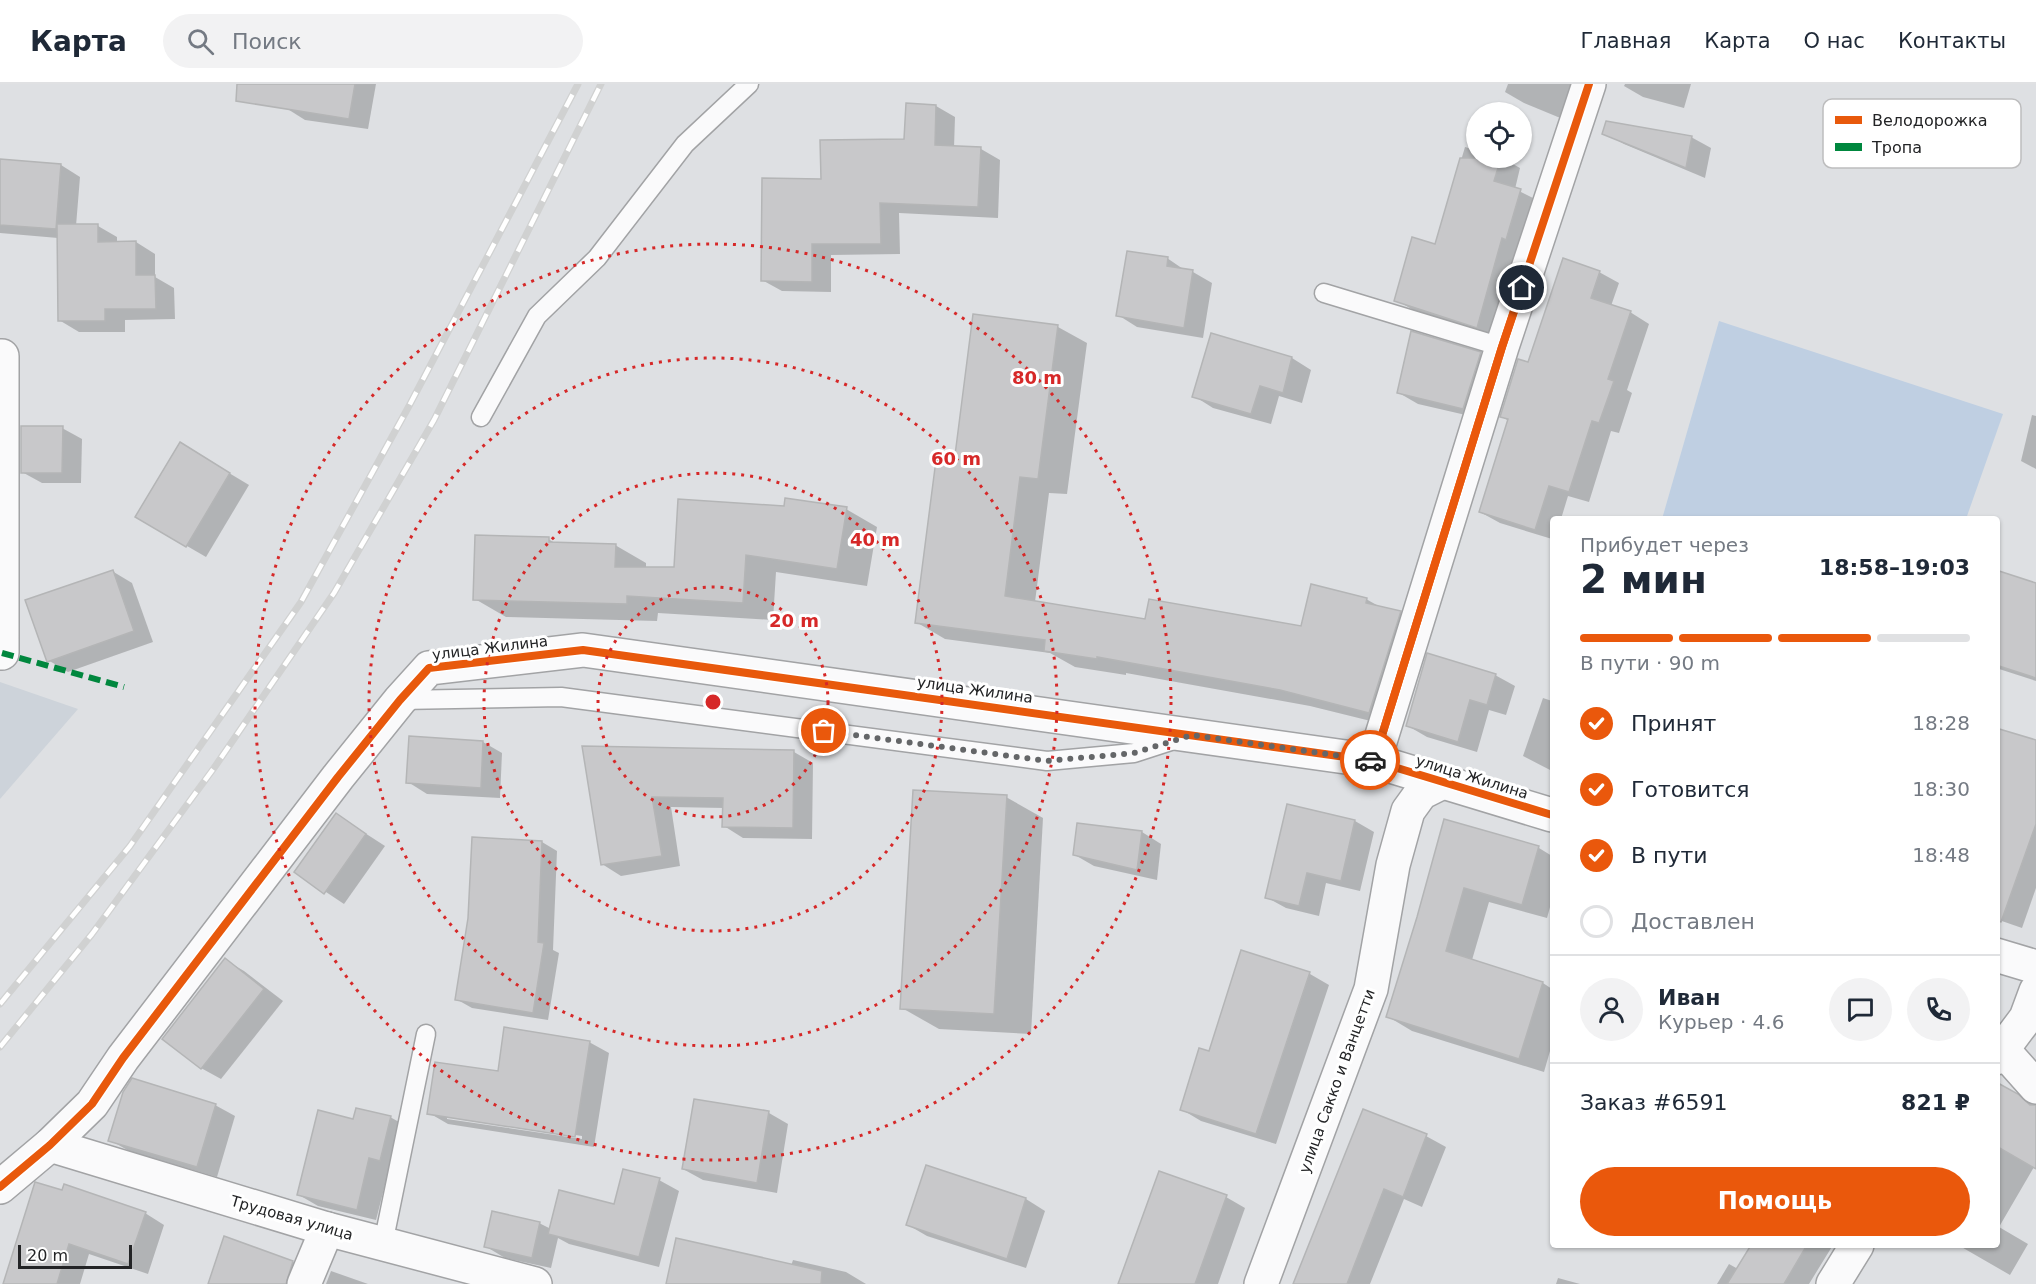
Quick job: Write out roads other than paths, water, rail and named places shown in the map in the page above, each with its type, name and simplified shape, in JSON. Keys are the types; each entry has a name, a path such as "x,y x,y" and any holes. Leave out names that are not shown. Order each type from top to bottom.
{"street":[{"path":"1374,761 1502,347 1589,84"},
{"path":"0,652 2,653 3,594 2,356"},
{"name":"улица Жилина","path":"0,1187 50,1145 92,1104 123,1058 400,700 429,668 583,650 1374,761 1550,815"},
{"name":"улица Сакко и Ванцетти","path":"1262,1284 1371,989 1393,865 1408,811 1421,793 1441,783"},
{"path":"2000,956 2036,967"},
{"path":"2036,991 2026,1018 2000,1054 2036,1087"},
{"name":"Трудовая улица","path":"50,1145 327,1229 535,1284"},
{"path":"304,1284 327,1229"},
{"path":"1833,1284 1855,1248"}],"lane":[{"path":"481,417 537,316 597,258 685,144 749,84"},
{"path":"1324,293 1502,347"},
{"path":"400,700 561,697 1047,761 1134,753 1192,735"},
{"path":"383,1244 426,1034"}],"railway":[{"path":"0,1004 130,846 301,602 409,406 578,84"},
{"path":"0,1047 92,934 214,768 334,593 434,420 601,84"}]}
